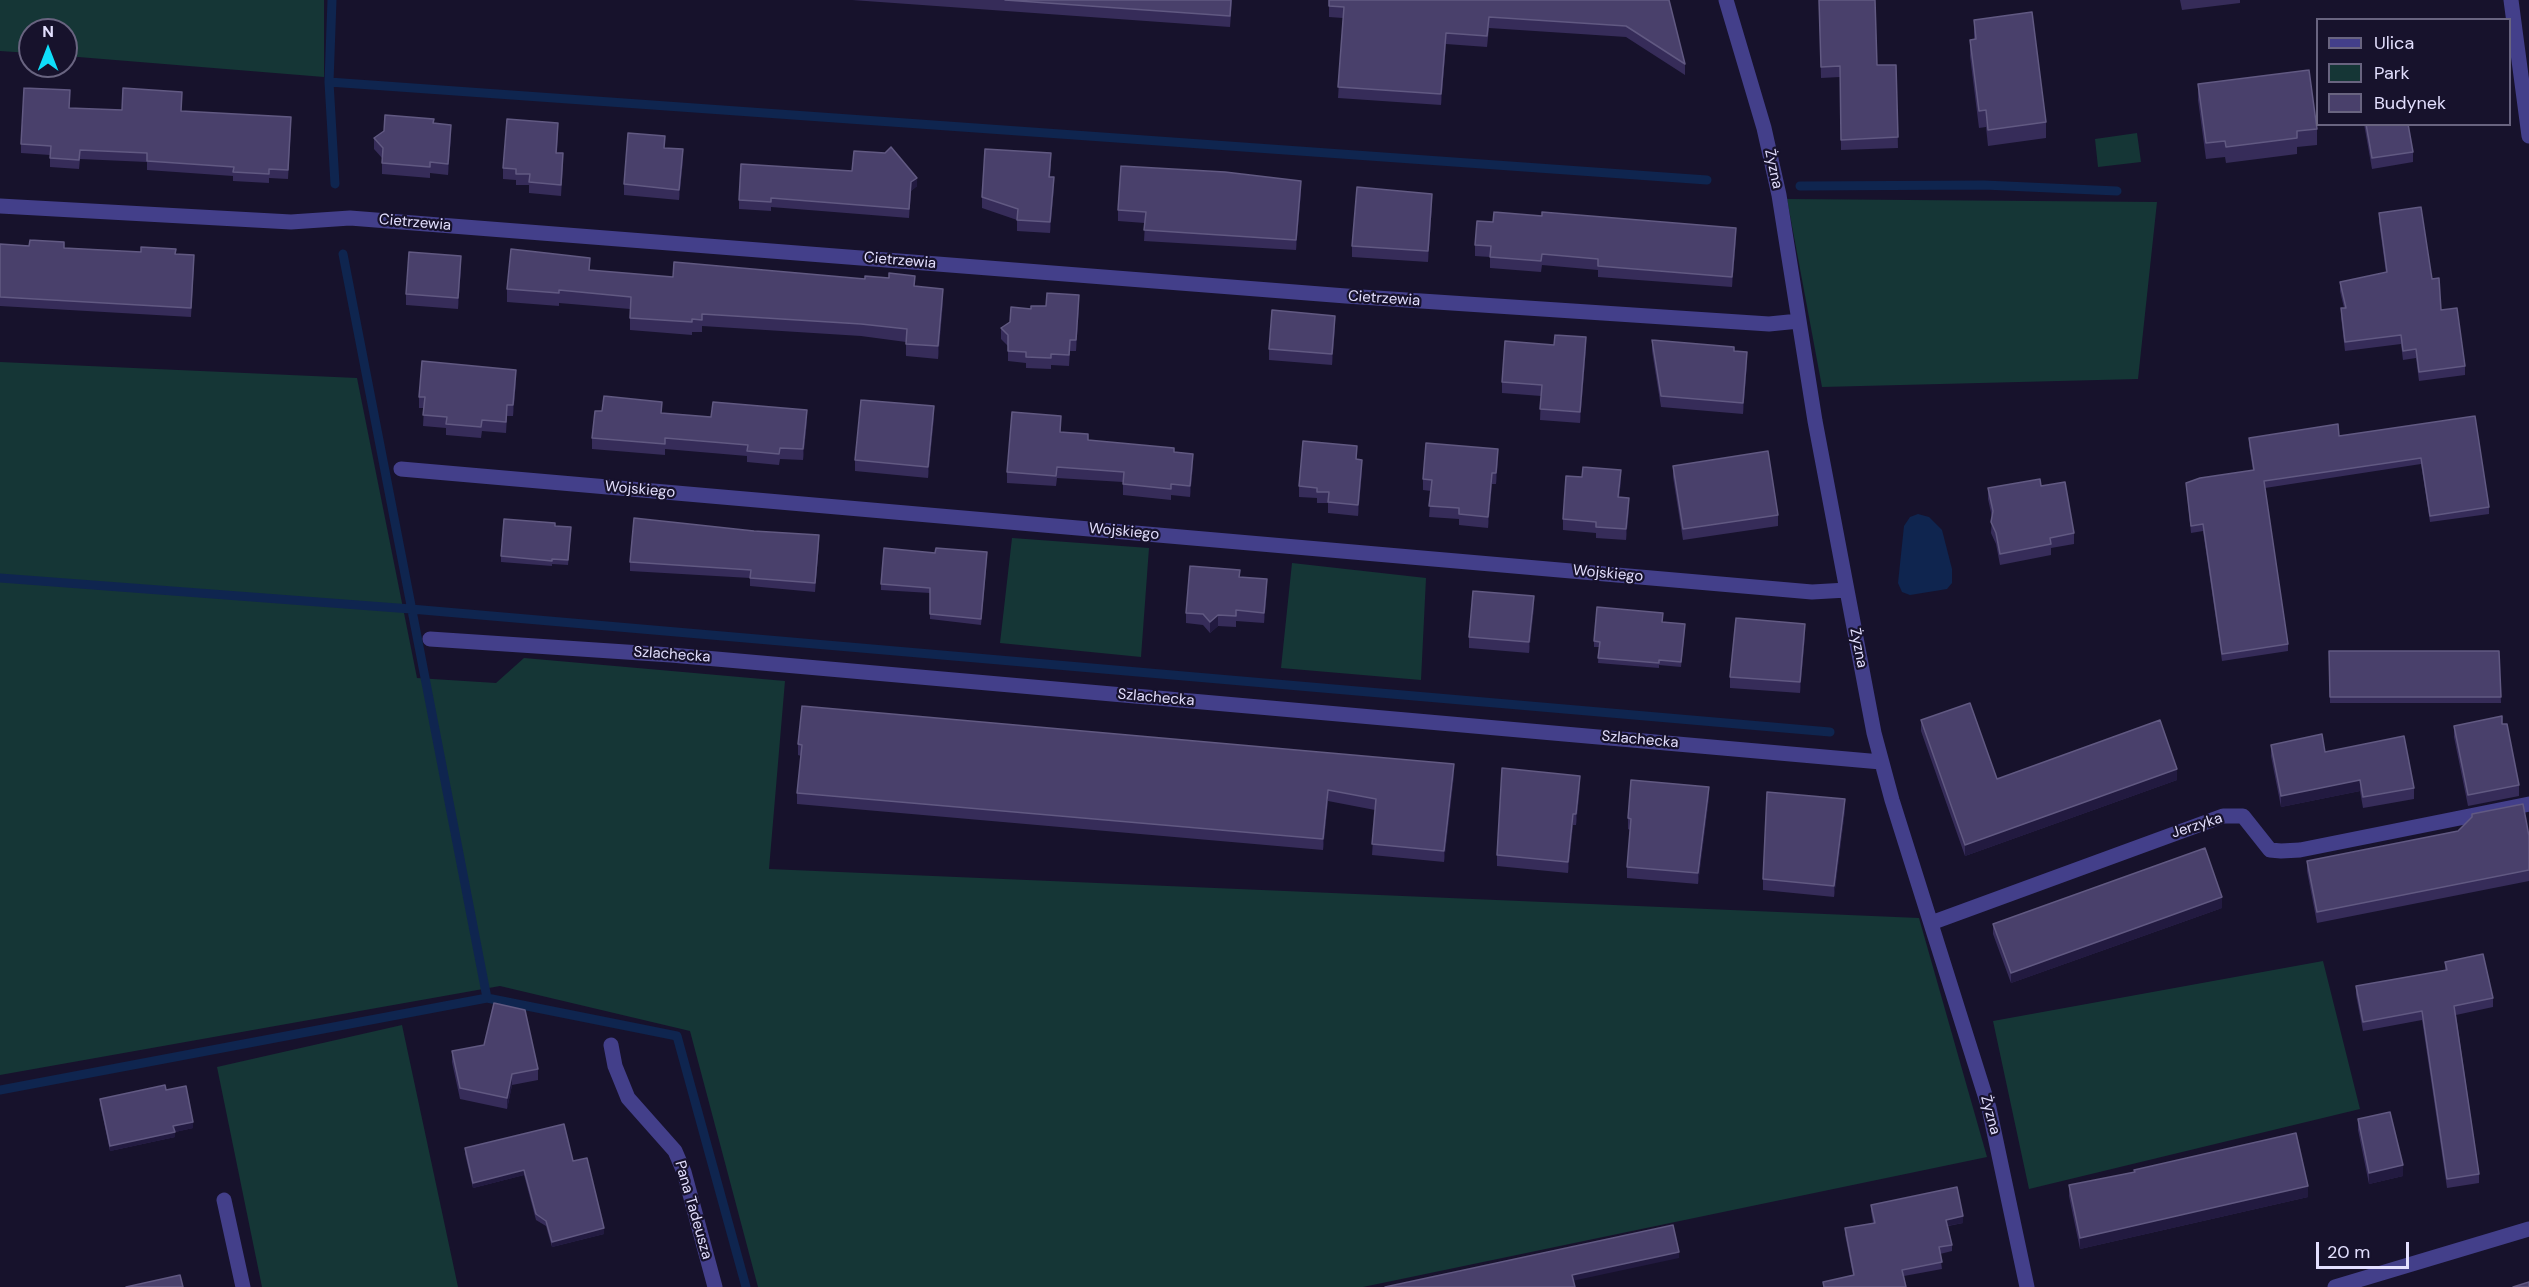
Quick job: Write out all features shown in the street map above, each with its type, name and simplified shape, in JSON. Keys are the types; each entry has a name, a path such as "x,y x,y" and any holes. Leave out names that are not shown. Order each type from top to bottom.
{"street":[{"name":"Żyzna","path":"1726,0 1764,128 1779,195 1847,590 1881,762 1989,1108 2026,1287"},
{"path":"2511,0 2529,136"},
{"name":"Cietrzewia","path":"0,206 291,222 350,218 1346,296 1769,324 1799,321"},
{"name":"Wojskiego","path":"401,469 1812,592 1847,590"},
{"name":"Szlachecka","path":"430,639 671,655 1881,762"},
{"name":"Jerzyka","path":"1931,922 2223,816 2242,816 2270,850 2281,851 2300,850 2529,804"},
{"name":"Pana Tadeusza","path":"611,1046 615,1066 628,1098 675,1151 684,1172 715,1287"},
{"path":"224,1200 243,1287"},
{"path":"2335,1287 2529,1229"}],"green space":[{"path":"0,0 324,0 324,77 78,57 78,18 18,18 18,52 0,51"},
{"path":"2137,133 2141,162 2098,167 2095,139"},
{"path":"1787,199 2157,202 2138,379 1822,387"},
{"path":"0,362 357,378 417,678 496,683 524,658 785,681 769,869 1919,918 1987,1157 1363,1287 758,1287 690,1031 500,986 0,1075"},
{"path":"1012,538 1149,548 1141,657 1000,643"},
{"path":"1292,563 1426,578 1421,680 1281,668"},
{"path":"2323,961 2360,1109 2029,1189 1993,1021"},
{"path":"402,1025 458,1287 262,1287 217,1067"}],"water":[{"path":"1918,514 1929,517 1942,530 1952,569 1952,583 1947,589 1910,595 1902,592 1898,583 1904,526 1910,517"}],"building":[{"path":"1005,0 1231,0 1230,16"},
{"path":"1329,0 1669,0 1685,64 1626,26 1489,17 1487,36 1446,33 1441,94 1338,87 1344,7 1329,6"},
{"path":"1819,0 1875,0 1877,65 1896,65 1898,137 1841,140 1840,66 1821,67"},
{"path":"2032,12 2046,122 1988,130 1986,110 1979,111 1970,40 1976,39 1974,20"},
{"path":"2309,70 2317,129 2297,131 2297,138 2226,147 2225,141 2206,143 2198,84"},
{"path":"24,88 70,90 69,108 122,110 123,88 182,92 181,111 291,117 288,170 269,169 269,174 233,172 234,167 147,161 147,153 80,150 79,160 50,158 51,146 21,144"},
{"path":"385,115 434,119 433,123 451,125 448,164 430,162 430,167 382,163 383,148 374,138 384,131"},
{"path":"507,119 558,123 556,153 563,153 561,185 529,182 530,174 516,174 516,169 503,168"},
{"path":"2366,126 2408,126 2413,152 2372,158"},
{"path":"628,133 665,136 664,148 683,149 679,190 624,184"},
{"path":"891,147 917,178 911,182 909,209 771,198 771,202 739,200 741,164 852,171 854,151 885,153"},
{"path":"985,149 1051,153 1049,177 1054,177 1050,222 1017,220 1018,209 982,197"},
{"path":"1121,166 1225,172 1301,181 1296,240 1144,230 1146,212 1118,210"},
{"path":"1357,187 1432,194 1428,251 1352,246"},
{"path":"2421,207 2432,279 2439,278 2441,310 2457,308 2465,366 2419,372 2416,349 2403,351 2401,335 2345,342 2341,308 2346,308 2340,282 2387,272 2379,213"},
{"path":"1494,212 1542,216 1542,212 1736,228 1732,277 1598,266 1598,259 1542,254 1541,261 1490,257 1491,246 1475,245 1477,221 1493,222"},
{"path":"30,240 64,242 64,248 141,252 141,247 176,249 175,254 194,255 191,308 0,297 0,244 29,246"},
{"path":"511,249 590,258 589,270 673,277 674,262 865,279 865,276 889,278 889,273 915,276 914,286 943,289 938,346 906,344 907,329 861,324 702,314 702,320 692,319 692,322 630,318 631,297 559,290 559,293 507,289"},
{"path":"409,252 461,256 458,298 406,294"},
{"path":"1047,293 1079,295 1076,340 1070,340 1069,355 1051,354 1051,358 1026,357 1026,352 1008,351 1008,335 1001,328 1010,322 1011,307 1031,309 1031,306 1046,306"},
{"path":"1272,310 1335,316 1332,354 1269,349"},
{"path":"1555,335 1586,337 1580,412 1540,409 1542,385 1502,382 1505,341 1554,345"},
{"path":"1652,340 1734,347 1734,351 1747,352 1743,403 1661,396"},
{"path":"422,361 516,370 513,405 507,405 506,422 482,420 481,427 446,424 447,417 423,415 425,397 419,397"},
{"path":"604,396 662,402 661,413 711,417 713,402 807,410 803,449 780,448 779,454 747,451 748,445 665,438 665,444 592,438 595,411 602,411"},
{"path":"861,400 934,406 928,467 855,460"},
{"path":"1012,412 1061,416 1060,432 1088,434 1088,440 1174,448 1174,452 1193,454 1190,486 1171,484 1171,489 1123,484 1124,472 1057,467 1056,476 1007,472"},
{"path":"2475,416 2489,507 2430,516 2421,458 2264,481 2288,644 2222,654 2203,524 2191,526 2186,483 2200,478 2254,470 2249,438 2338,424 2339,436"},
{"path":"1303,441 1357,446 1356,459 1362,460 1358,505 1328,502 1329,492 1317,492 1317,488 1299,486"},
{"path":"1426,443 1498,449 1496,473 1492,473 1488,517 1459,514 1459,508 1429,506 1432,480 1423,479"},
{"path":"1768,451 1778,515 1683,529 1673,466"},
{"path":"1583,467 1621,470 1618,497 1629,498 1626,529 1596,527 1596,522 1563,519 1566,476 1582,477"},
{"path":"2040,479 2041,486 2065,482 2074,533 2050,538 2051,544 2000,554 1996,533 1991,522 1993,511 1988,488"},
{"path":"634,518 754,531 819,535 815,583 750,578 751,570 630,562"},
{"path":"504,519 555,523 555,526 571,527 568,560 552,559 552,561 501,556"},
{"path":"884,548 935,553 936,548 987,552 981,619 930,614 930,588 881,584"},
{"path":"1190,566 1240,570 1239,577 1267,579 1264,613 1236,610 1236,616 1218,615 1210,622 1203,614 1186,613"},
{"path":"1473,591 1534,596 1529,642 1469,637"},
{"path":"1597,607 1663,613 1662,622 1685,624 1681,662 1659,660 1659,663 1598,658 1600,642 1594,641"},
{"path":"1736,618 1805,624 1800,682 1730,677"},
{"path":"2329,651 2499,651 2501,697 2330,697"},
{"path":"1970,703 1997,779 2160,720 2177,769 1965,845 1921,720"},
{"path":"802,706 1454,764 1444,851 1372,844 1376,799 1328,790 1323,839 797,793 802,745 798,744"},
{"path":"2502,716 2502,724 2507,724 2519,785 2468,795 2454,726"},
{"path":"2322,734 2325,752 2404,736 2414,788 2363,797 2360,780 2281,796 2271,745"},
{"path":"1502,768 1580,776 1568,862 1497,855"},
{"path":"1631,780 1709,787 1698,873 1627,867"},
{"path":"1767,792 1845,799 1834,886 1763,879"},
{"path":"2523,804 2529,836 2529,870 2317,912 2307,861 2458,831 2472,817 2472,814"},
{"path":"2205,848 2222,897 2011,973 1993,924"},
{"path":"2483,954 2493,998 2454,1006 2479,1174 2447,1179 2422,1011 2363,1022 2356,986 2447,970 2445,962"},
{"path":"494,1003 525,1010 538,1069 512,1074 507,1098 460,1088 452,1051 484,1045"},
{"path":"165,1085 166,1090 186,1086 193,1122 173,1126 175,1132 110,1146 100,1099"},
{"path":"2390,1112 2403,1165 2369,1173 2358,1119"},
{"path":"564,1124 573,1161 587,1158 604,1228 552,1242 546,1221 536,1214 524,1170 473,1183 465,1148"},
{"path":"2296,1133 2308,1186 2080,1238 2069,1185 2135,1172 2134,1170"},
{"path":"1957,1187 1963,1216 1946,1220 1952,1245 1939,1247 1942,1262 1902,1270 1906,1287 1824,1287 1823,1282 1854,1275 1845,1228 1875,1223 1871,1205"},
{"path":"1673,1225 1679,1252 1572,1275 1575,1287 1385,1287"},
{"path":"180,1275 183,1287 126,1287"},
{"path":"2529,1282 2529,1287 2513,1287"}],"waterway":[{"path":"332,0 329,82 335,184"},
{"path":"329,82 1707,180"},
{"path":"1800,186 1984,185 2117,191"},
{"path":"343,254 487,998"},
{"path":"0,578 411,609 1830,732"},
{"path":"0,1090 487,998 677,1036 746,1287"}]}
